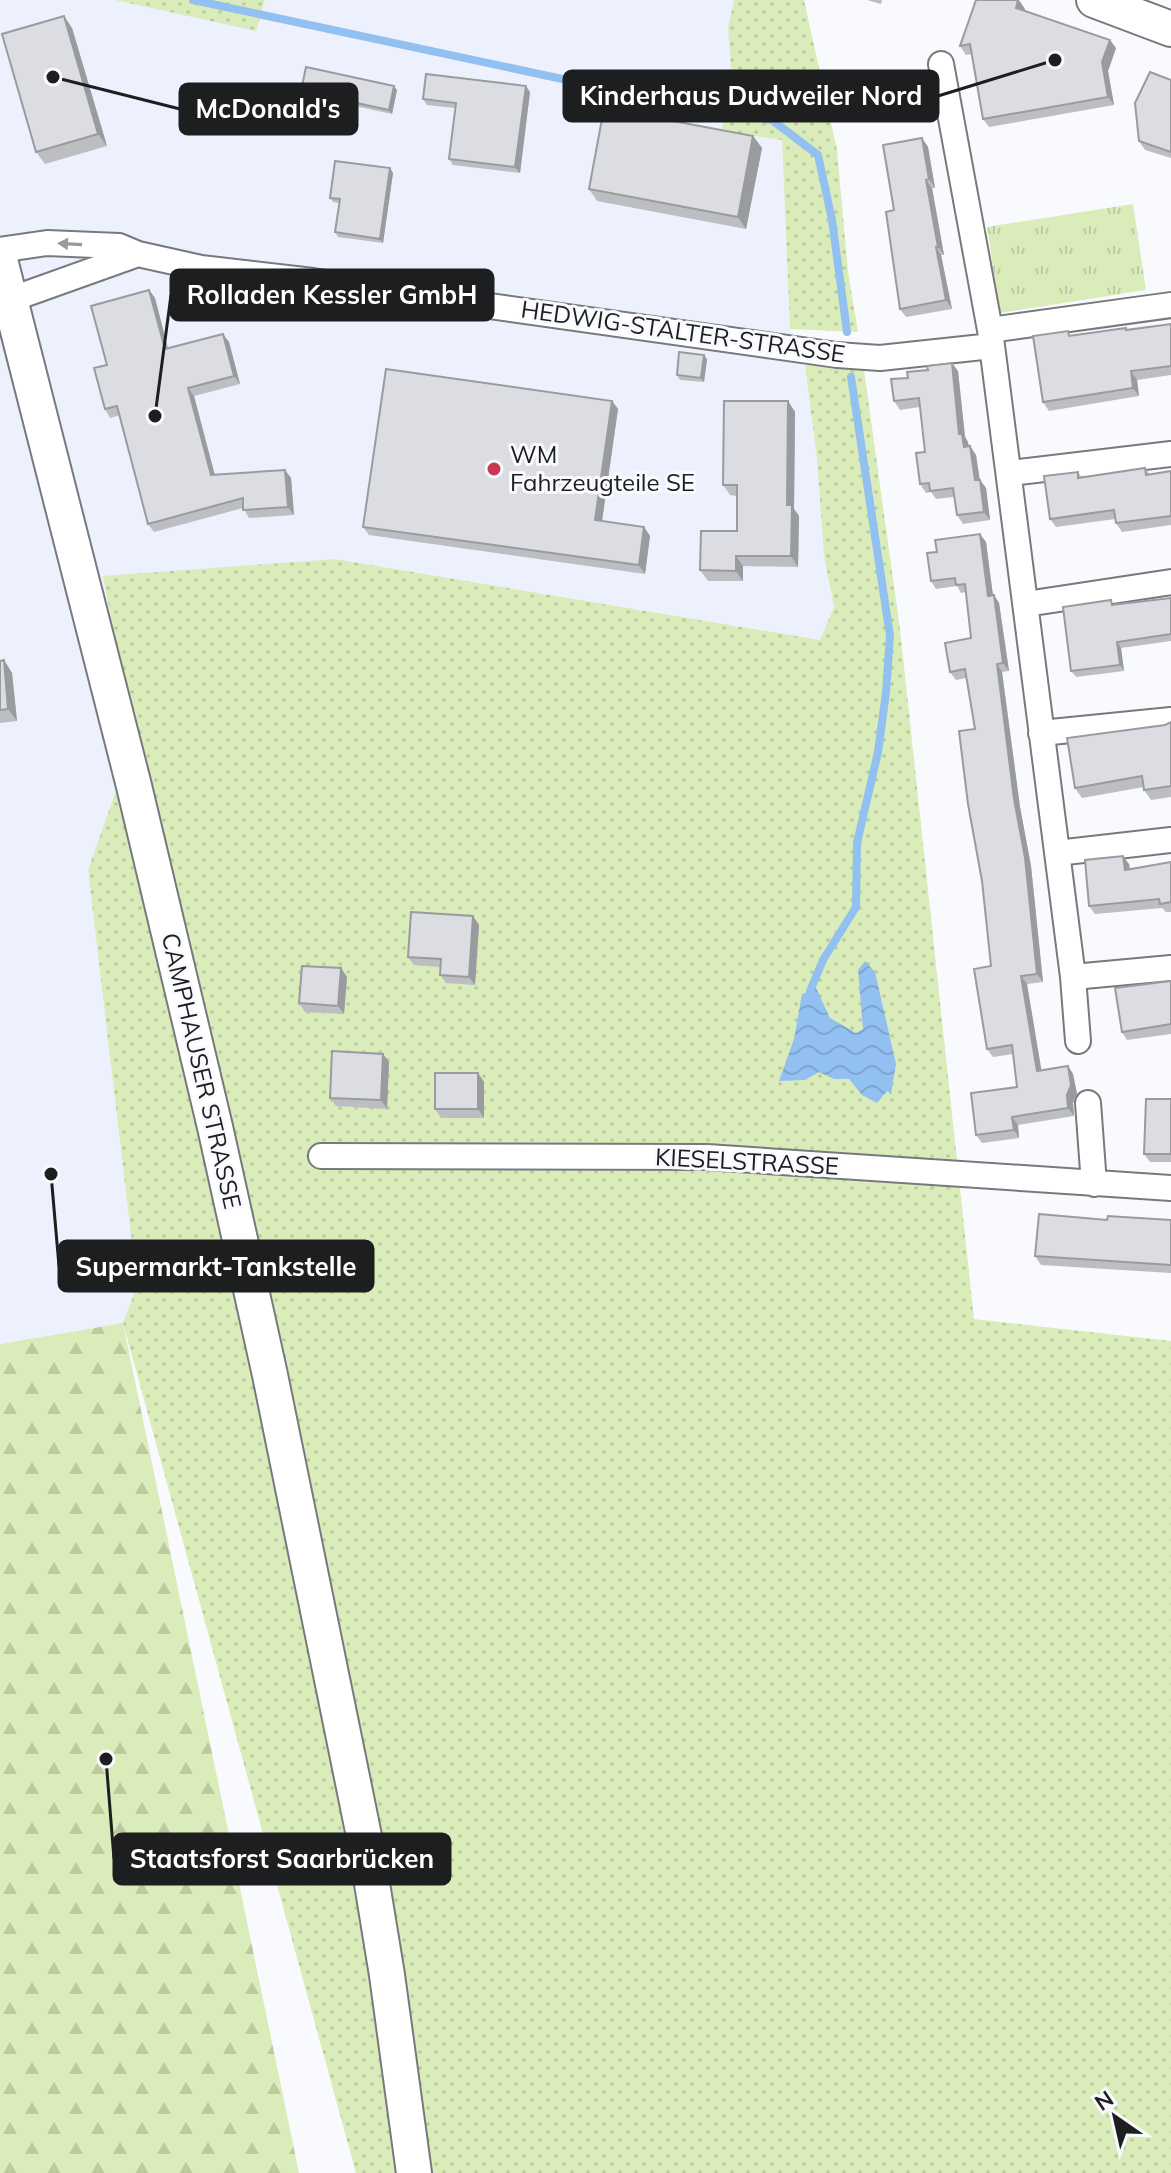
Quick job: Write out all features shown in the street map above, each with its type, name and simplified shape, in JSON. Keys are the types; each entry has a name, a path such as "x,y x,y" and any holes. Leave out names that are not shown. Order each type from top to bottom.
{"street":[{"path":"1094,0 1171,29"},
{"path":"941,64 991,338 1010,473 1073,977 1078,1041"},
{"name":"HEDWIG-STALTER-STRASSE","path":"0,250 47,243 119,246 138,254 225,272 325,283 837,355 880,358 1171,305"},
{"path":"12,299 138,254"},
{"name":"CAMPHAUSER STRASSE","path":"0,260 138,802 270,1375 365,1841 414,2173"},
{"path":"1010,473 1171,454"},
{"path":"1026,604 1171,582"},
{"path":"1041,733 1171,720"},
{"path":"1057,853 1171,840"},
{"path":"1073,977 1171,968"},
{"path":"1088,1103 1094,1184"},
{"name":"KIESELSTRASSE","path":"321,1156 707,1157 1171,1188"}],"shaded area":[{"path":"0,0 734,0 728,28 732,80 721,131 782,140 790,329 805,365 817,459 824,556 834,607 820,640 335,559 134,740 88,870 137,1286 123,1323 0,1344"}],"green space":[{"path":"115,0 265,0 256,31"},
{"path":"734,0 804,0 837,150 848,271 858,332 790,329 782,140 721,131 732,80 728,28"},
{"path":"1133,204 1146,290 1000,313 987,227"},
{"path":"805,365 864,370 900,629 974,1319 1171,1341 1171,2173 356,2173 123,1323 137,1286 88,870 134,740 103,576 335,559 820,640 834,607 824,556 817,459"},
{"path":"123,1323 299,2173 0,2173 0,1344"}],"water":[{"path":"865,961 875,972 896,1064 891,1094 887,1091 877,1103 862,1095 849,1079 834,1079 819,1072 805,1080 779,1081 794,1039 802,994 816,988 830,1018 856,1033 863,1029 858,970"}],"building":[{"path":"976,0 1018,0 1016,8 1110,40 1102,62 1108,97 983,119 970,44 960,46"},
{"path":"64,16 98,134 36,152 2,34"},
{"path":"306,67 394,86 389,110 301,91"},
{"path":"1150,72 1171,80 1171,152 1139,141 1135,103"},
{"path":"426,74 526,86 515,167 449,159 456,103 423,99"},
{"path":"604,108 753,136 738,217 589,189"},
{"path":"922,138 946,300 900,309 886,212 894,210 883,145"},
{"path":"335,161 390,168 380,239 335,232 340,199 330,198"},
{"path":"149,290 165,349 223,334 234,376 188,388 211,475 285,470 288,507 243,510 243,498 148,524 117,406 105,409 94,368 107,365 91,306"},
{"path":"1171,324 1171,366 1131,371 1133,388 1043,402 1033,336 1068,331 1069,336"},
{"path":"679,352 704,355 701,378 677,375"},
{"path":"952,363 959,434 962,434 964,447 970,446 975,480 980,480 984,512 957,515 953,488 930,491 929,483 920,484 916,453 925,452 919,398 894,401 891,379 908,378 907,372 928,370 927,366"},
{"name":"WM Fahrzeugteile SE","path":"386,369 612,401 595,520 644,527 639,565 363,527"},
{"path":"724,401 788,401 787,505 792,505 791,556 736,556 736,571 700,570 701,531 737,531 737,485 723,485"},
{"path":"1145,468 1146,475 1171,471 1171,516 1116,523 1114,510 1050,519 1044,476 1078,472 1078,478"},
{"path":"980,534 988,596 994,595 1003,663 997,664 1014,799 1025,858 1037,974 1021,976 1037,1071 1068,1066 1071,1085 1067,1095 1068,1108 1012,1117 1014,1130 976,1135 971,1093 1017,1087 1012,1045 987,1049 974,969 991,966 982,881 959,731 975,729 965,669 950,672 945,643 971,638 965,584 956,585 955,578 931,581 927,553 937,552 935,540"},
{"path":"1171,598 1171,634 1117,642 1120,665 1071,671 1063,607 1111,600 1112,605"},
{"path":"4,660 8,709 0,710 0,661"},
{"path":"1171,722 1171,786 1144,790 1142,776 1075,788 1067,738"},
{"path":"1123,856 1125,870 1171,862 1171,902 1160,904 1159,899 1089,906 1085,860"},
{"path":"411,912 473,916 469,977 440,975 441,959 408,957"},
{"path":"302,966 341,968 338,1006 299,1003"},
{"path":"1171,981 1171,1024 1122,1032 1115,988"},
{"path":"332,1051 383,1054 381,1100 330,1098"},
{"path":"435,1073 478,1073 478,1109 435,1109"},
{"path":"1146,1099 1171,1099 1171,1154 1144,1154"},
{"path":"1039,1214 1107,1220 1108,1216 1171,1220 1171,1265 1035,1256"}],"waterway":[{"path":"193,0 628,93 772,120 818,155 832,220 847,332"},
{"path":"810,991 823,960 856,907 857,843 878,752 890,636 851,377"}],"place":[{"name":"Kinderhaus Dudweiler Nord","path":"1055,60"},
{"name":"McDonald's","path":"53,77"},
{"name":"Rolladen Kessler GmbH","path":"155,416"},
{"name":"WM Fahrzeugteile SE","path":"494,469"},
{"name":"Supermarkt-Tankstelle","path":"51,1174"},
{"name":"Staatsforst Saarbrücken","path":"106,1759"}]}
